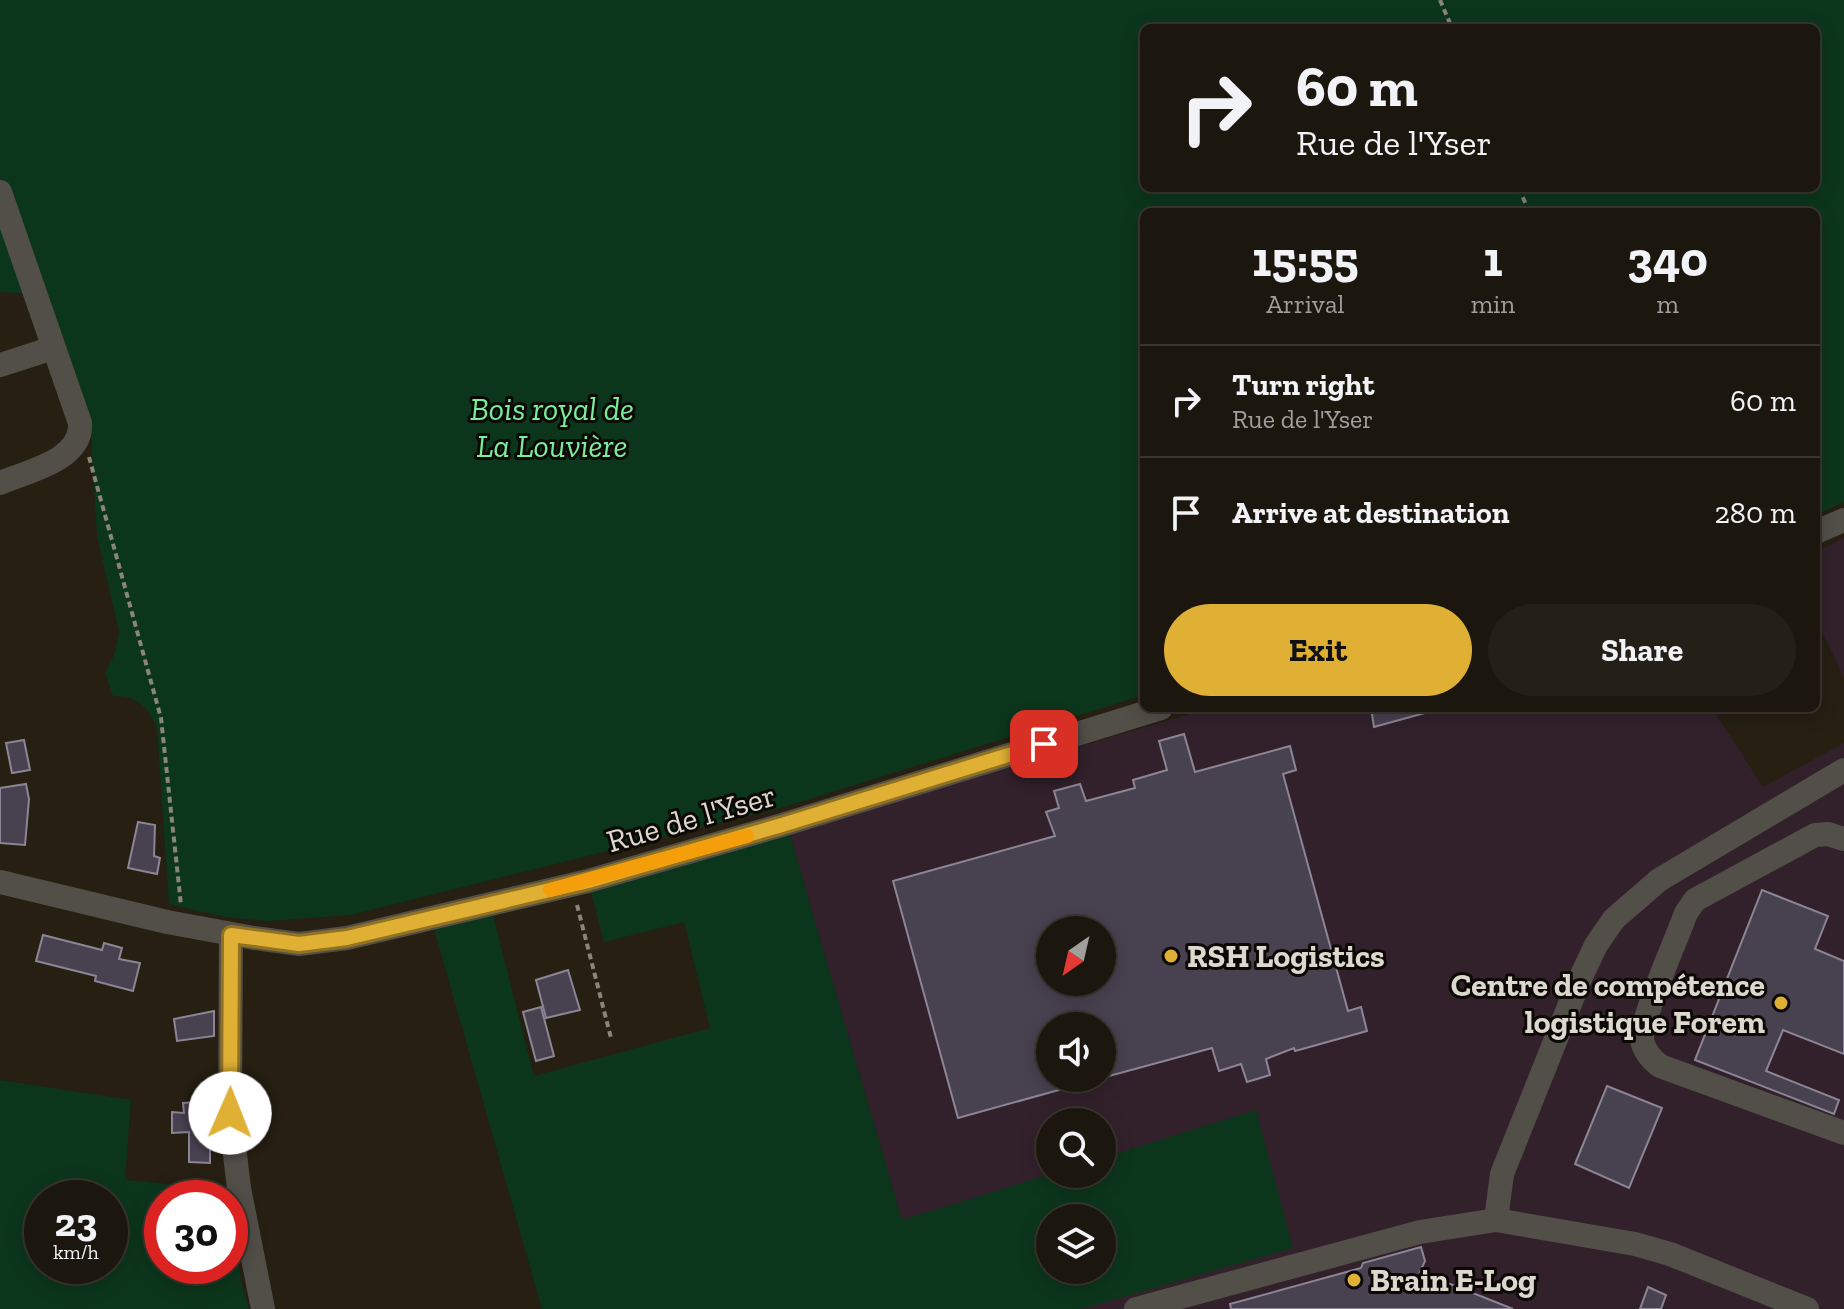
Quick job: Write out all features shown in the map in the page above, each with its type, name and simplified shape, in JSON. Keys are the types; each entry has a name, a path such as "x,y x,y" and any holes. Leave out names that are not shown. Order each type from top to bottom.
{"street":[{"path":"0,192 81,433 78,442 66,455 0,483"},
{"path":"0,346 24,358"},
{"path":"0,365 53,348"},
{"path":"1820,530 1844,520"},
{"name":"Rue de l'Yser","path":"0,882 231,935 299,944 347,938 572,884 782,825 1148,712"},
{"path":"1496,1220 1502,1174 1580,979 1596,945 1614,919 1659,880 1844,770"},
{"path":"1844,839 1828,834 1815,835 1695,900 1686,913 1646,1018 1642,1040 1651,1059 1660,1066 1844,1133"},
{"path":"231,935 230,1113 239,1188 263,1309"},
{"path":"1136,1309 1420,1232 1496,1220 1635,1244 1670,1254 1807,1309"}],"path":[{"path":"1440,0 1450,24"},
{"path":"80,423 161,718 183,924"},
{"path":"572,884 611,1038"}],"shaded area":[{"path":"1844,538 1844,678 1820,627 1820,550"},
{"path":"1196,712 1715,712 1763,787 1844,743 1844,1309 924,1309 902,1221 789,832"}],"green space":[{"name":"Bois royal de La Louvière","path":"0,0 1844,0 1844,502 1820,513 1820,208 1140,208 1140,696 784,807 351,915 267,921 225,917 169,904 157,729 151,715 136,700 113,696 105,673 115,653 119,632 97,536 91,433 34,294 0,292"},
{"path":"789,832 902,1220 1036,1178 1036,1188 1116,1188 1116,1154 1256,1110 1293,1248 1081,1309 542,1309 431,918 490,904 534,1076 710,1028 684,922 604,942 588,881"},
{"path":"0,1080 131,1100 125,1180 24,1180 24,1284 128,1284 128,1180 144,1182 144,1284 242,1284 249,1309 0,1309"}],"building":[{"path":"1372,712 1425,712 1425,713 1374,727"},
{"name":"RSH Logistics","path":"1184,734 1195,772 1290,746 1296,770 1283,774 1348,1011 1361,1007 1367,1031 1295,1051 1294,1048 1266,1059 1270,1075 1247,1082 1241,1064 1219,1071 1212,1048 1116,1074 1116,1012 1036,1012 1036,1092 1052,1092 958,1118 893,881 1055,836 1046,812 1059,808 1054,791 1080,784 1086,801 1135,788 1133,780 1167,770 1159,741"},
{"path":"24,740 30,770 12,773 6,743"},
{"path":"26,784 29,799 25,845 0,843 0,788"},
{"path":"138,822 155,825 154,856 160,858 157,874 128,868"},
{"name":"Centre de compétence logistique Forem","path":"1762,890 1828,916 1815,949 1844,961 1844,1054 1783,1030 1766,1071 1839,1100 1834,1114 1695,1060"},
{"path":"43,935 102,950 104,943 122,948 119,959 140,963 133,991 95,981 96,976 36,961"},
{"path":"568,970 580,1010 546,1018 536,980"},
{"path":"541,1007 554,1056 536,1061 523,1012"},
{"path":"214,1011 214,1036 177,1041 174,1019"},
{"path":"1607,1086 1662,1108 1629,1188 1575,1164"},
{"path":"215,1101 213,1125 216,1125 219,1147 210,1148 210,1163 189,1162 189,1132 172,1133 172,1112 184,1113 183,1103"},
{"name":"Brain E-Log","path":"1421,1247 1425,1261 1420,1272 1513,1309 1231,1309 1230,1304 1361,1268 1363,1263"},
{"path":"1648,1287 1666,1295 1661,1309 1640,1309"}],"slow traffic":[{"path":"550,890 747,836"}],"place":[{"name":"RSH Logistics","path":"1171,956"},
{"name":"Centre de compétence logistique Forem","path":"1781,1003"},
{"name":"Brain E-Log","path":"1354,1280"}],"route":[{"path":"230,1113 231,935 299,944 347,938 588,881 1044,744"}]}
